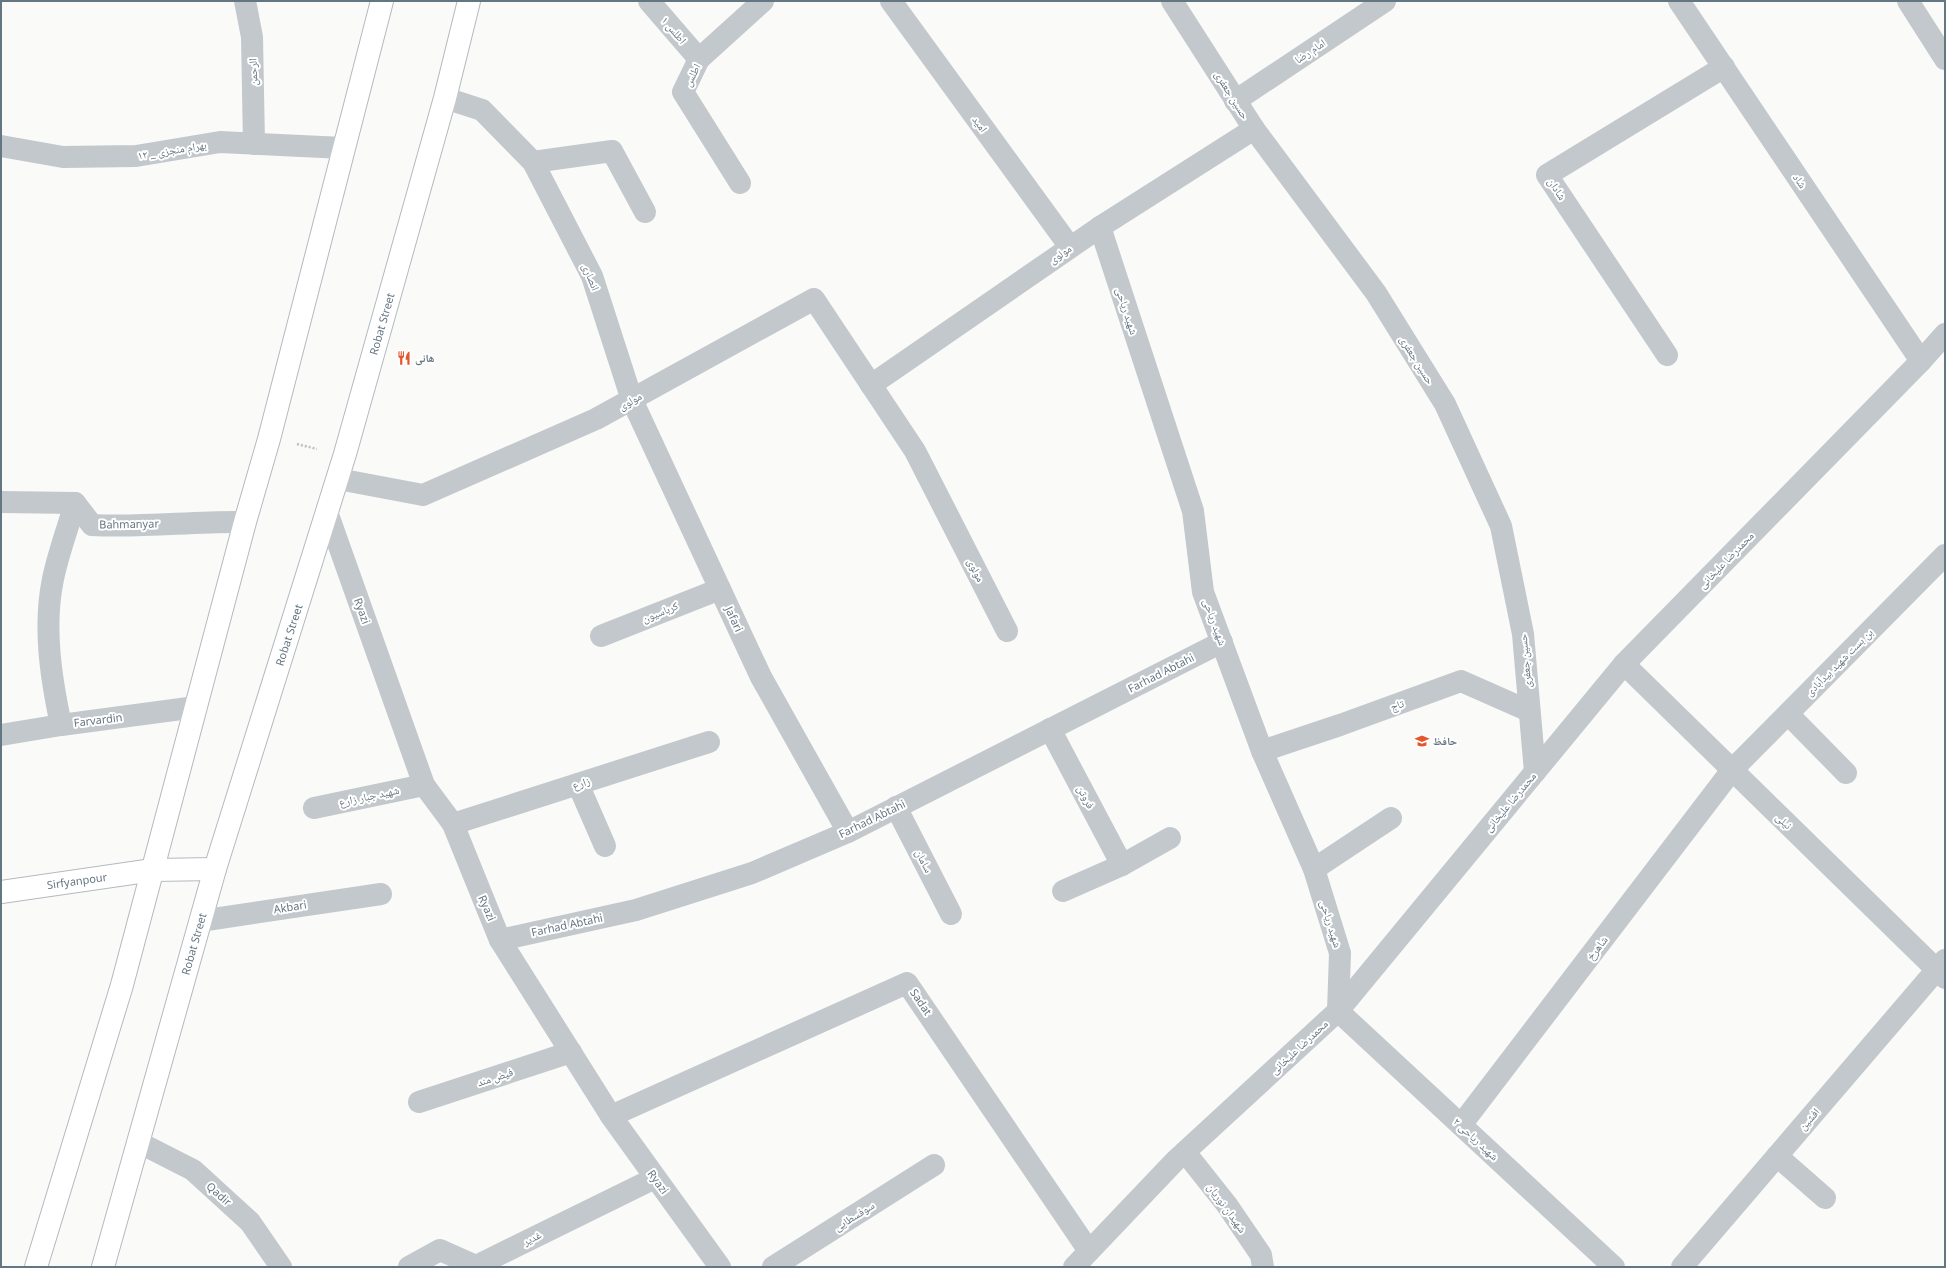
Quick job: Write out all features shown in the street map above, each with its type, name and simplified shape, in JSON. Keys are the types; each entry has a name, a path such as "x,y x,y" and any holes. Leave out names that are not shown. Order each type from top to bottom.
{"main road":[{"path":"36,1267 122,984 244,522 268,439 382,1"},
{"name":"Robat Street","path":"103,1267 215,869 338,479 445,98 470,1"},
{"name":"Sirfyanpour","path":"1,892 153,870 215,869"}],"street":[{"name":"الرحمن","path":"245,1 252,37 254,144"},
{"name":"اطلس ۱","path":"649,1 699,59"},
{"name":"اطلس","path":"740,184 683,92 699,59 763,1"},
{"name":"امید","path":"891,1 1070,248"},
{"name":"حسین جعفری","path":"1172,1 1254,129 1376,293 1445,404 1502,526 1523,634 1535,772"},
{"name":"امام رضا","path":"1235,101 1385,1"},
{"name":"شاد","path":"1679,1 1921,361"},
{"path":"1908,1 1945,58"},
{"name":"شادان","path":"1667,355 1547,175 1724,67"},
{"name":"انصاری","path":"445,98 482,110 533,162 592,276 632,400"},
{"name":"مولوی","path":"871,385 1100,227 1254,129"},
{"name":"۱۲ _ بهرام منجزی","path":"1,146 63,157 136,156 220,142 343,148"},
{"path":"533,162 612,151 645,212"},
{"name":"شهید ریاحی","path":"1100,227 1194,511 1203,592 1262,751 1314,869 1340,953 1338,1011"},
{"name":"مولوی","path":"338,479 423,495 596,419 814,298 915,451 1007,631"},
{"name":"محمدرضا علیخانی","path":"1074,1267 1185,1152 1338,1011 1624,664 1921,361 1945,334"},
{"name":"Jafari","path":"632,400 762,677 848,832"},
{"path":"1,502 75,503 53,580 49,629 51,677 61,725"},
{"name":"Bahmanyar","path":"75,503 92,525 123,527 201,521 244,522"},
{"name":"Ryazi","path":"327,512 424,785 453,824 500,940 611,1116 720,1267"},
{"name":"بن بست شهید بیدآبادی","path":"1732,770 1945,555"},
{"name":"کرباسیون","path":"601,636 720,589"},
{"name":"Farhad Abtahi","path":"500,940 636,910 752,873 848,832 1222,642"},
{"name":"نیلی","path":"1624,664 1732,770 1942,969"},
{"name":"تاج","path":"1262,751 1461,681 1529,711"},
{"name":"Farvardin","path":"1,734 196,707"},
{"path":"1788,714 1846,773"},
{"name":"فروتن","path":"1050,729 1122,866"},
{"name":"زارع","path":"453,824 709,742"},
{"name":"شاهرخ","path":"1461,1125 1732,770"},
{"path":"578,784 605,846"},
{"name":"شهید جبار زارع","path":"314,808 424,785"},
{"name":"سامان","path":"896,807 951,914"},
{"path":"1314,869 1391,818"},
{"path":"1063,891 1122,866 1170,838"},
{"name":"Akbari","path":"200,921 381,894"},
{"name":"افشین","path":"1682,1267 1777,1156 1942,969"},
{"name":"Sadat","path":"611,1116 907,983 1090,1251"},
{"name":"شهید ریاحی ۲","path":"1338,1011 1614,1267"},
{"name":"فیض مند","path":"419,1102 571,1052"},
{"name":"Qadir","path":"138,1142 193,1170 250,1222 280,1267"},
{"name":"شهیدان نوریان","path":"1185,1152 1227,1205 1261,1255 1263,1267"},
{"path":"1777,1156 1825,1198"},
{"name":"سوفسطایی","path":"773,1267 934,1165"},
{"name":"غدیر","path":"409,1267 440,1250 476,1266 655,1178"}],"path":[{"path":"268,439 345,454"}],"place":[{"name":"هانی","path":"404,358"},
{"name":"حافظ","path":"1422,741"}]}
